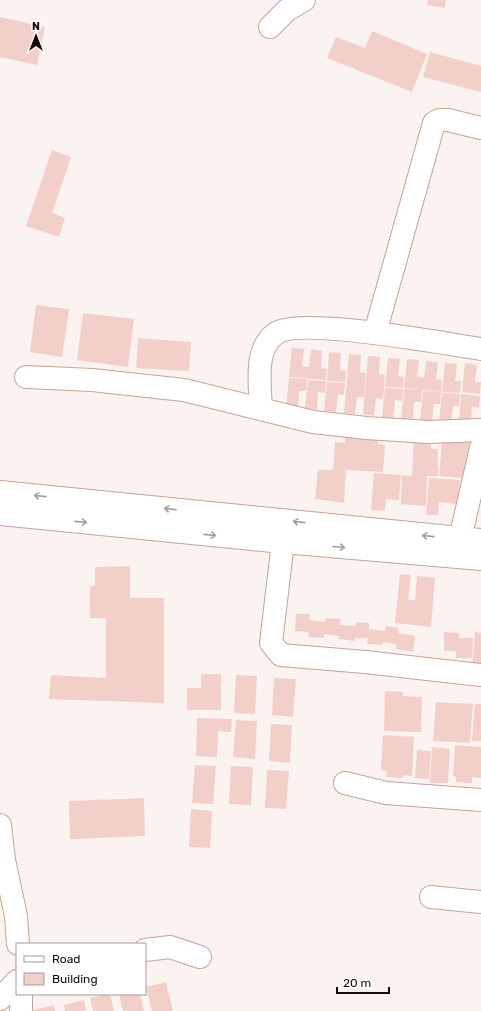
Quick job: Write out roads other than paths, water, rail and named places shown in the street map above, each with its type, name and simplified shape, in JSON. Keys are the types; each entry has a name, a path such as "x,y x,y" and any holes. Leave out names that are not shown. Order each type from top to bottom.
{"street":[{"path":"270,27 287,10 304,0"},
{"path":"375,332 434,123 439,120 448,120 481,128"},
{"path":"261,409 260,369 264,348 276,333 292,328 375,332 481,349"},
{"path":"26,377 92,380 184,390 313,422 366,428 429,432 481,430"},
{"path":"465,546 477,490 481,448"},
{"path":"0,492 465,546 481,559"},
{"path":"0,514 283,542 465,546"},
{"path":"283,542 271,643 282,655 481,675"},
{"path":"345,783 386,793 481,800"},
{"path":"0,825 4,860 16,916 18,943"},
{"path":"430,897 481,902"},
{"path":"146,950 170,947 200,957"},
{"path":"0,999 16,983"},
{"path":"21,995 21,1011"}]}
